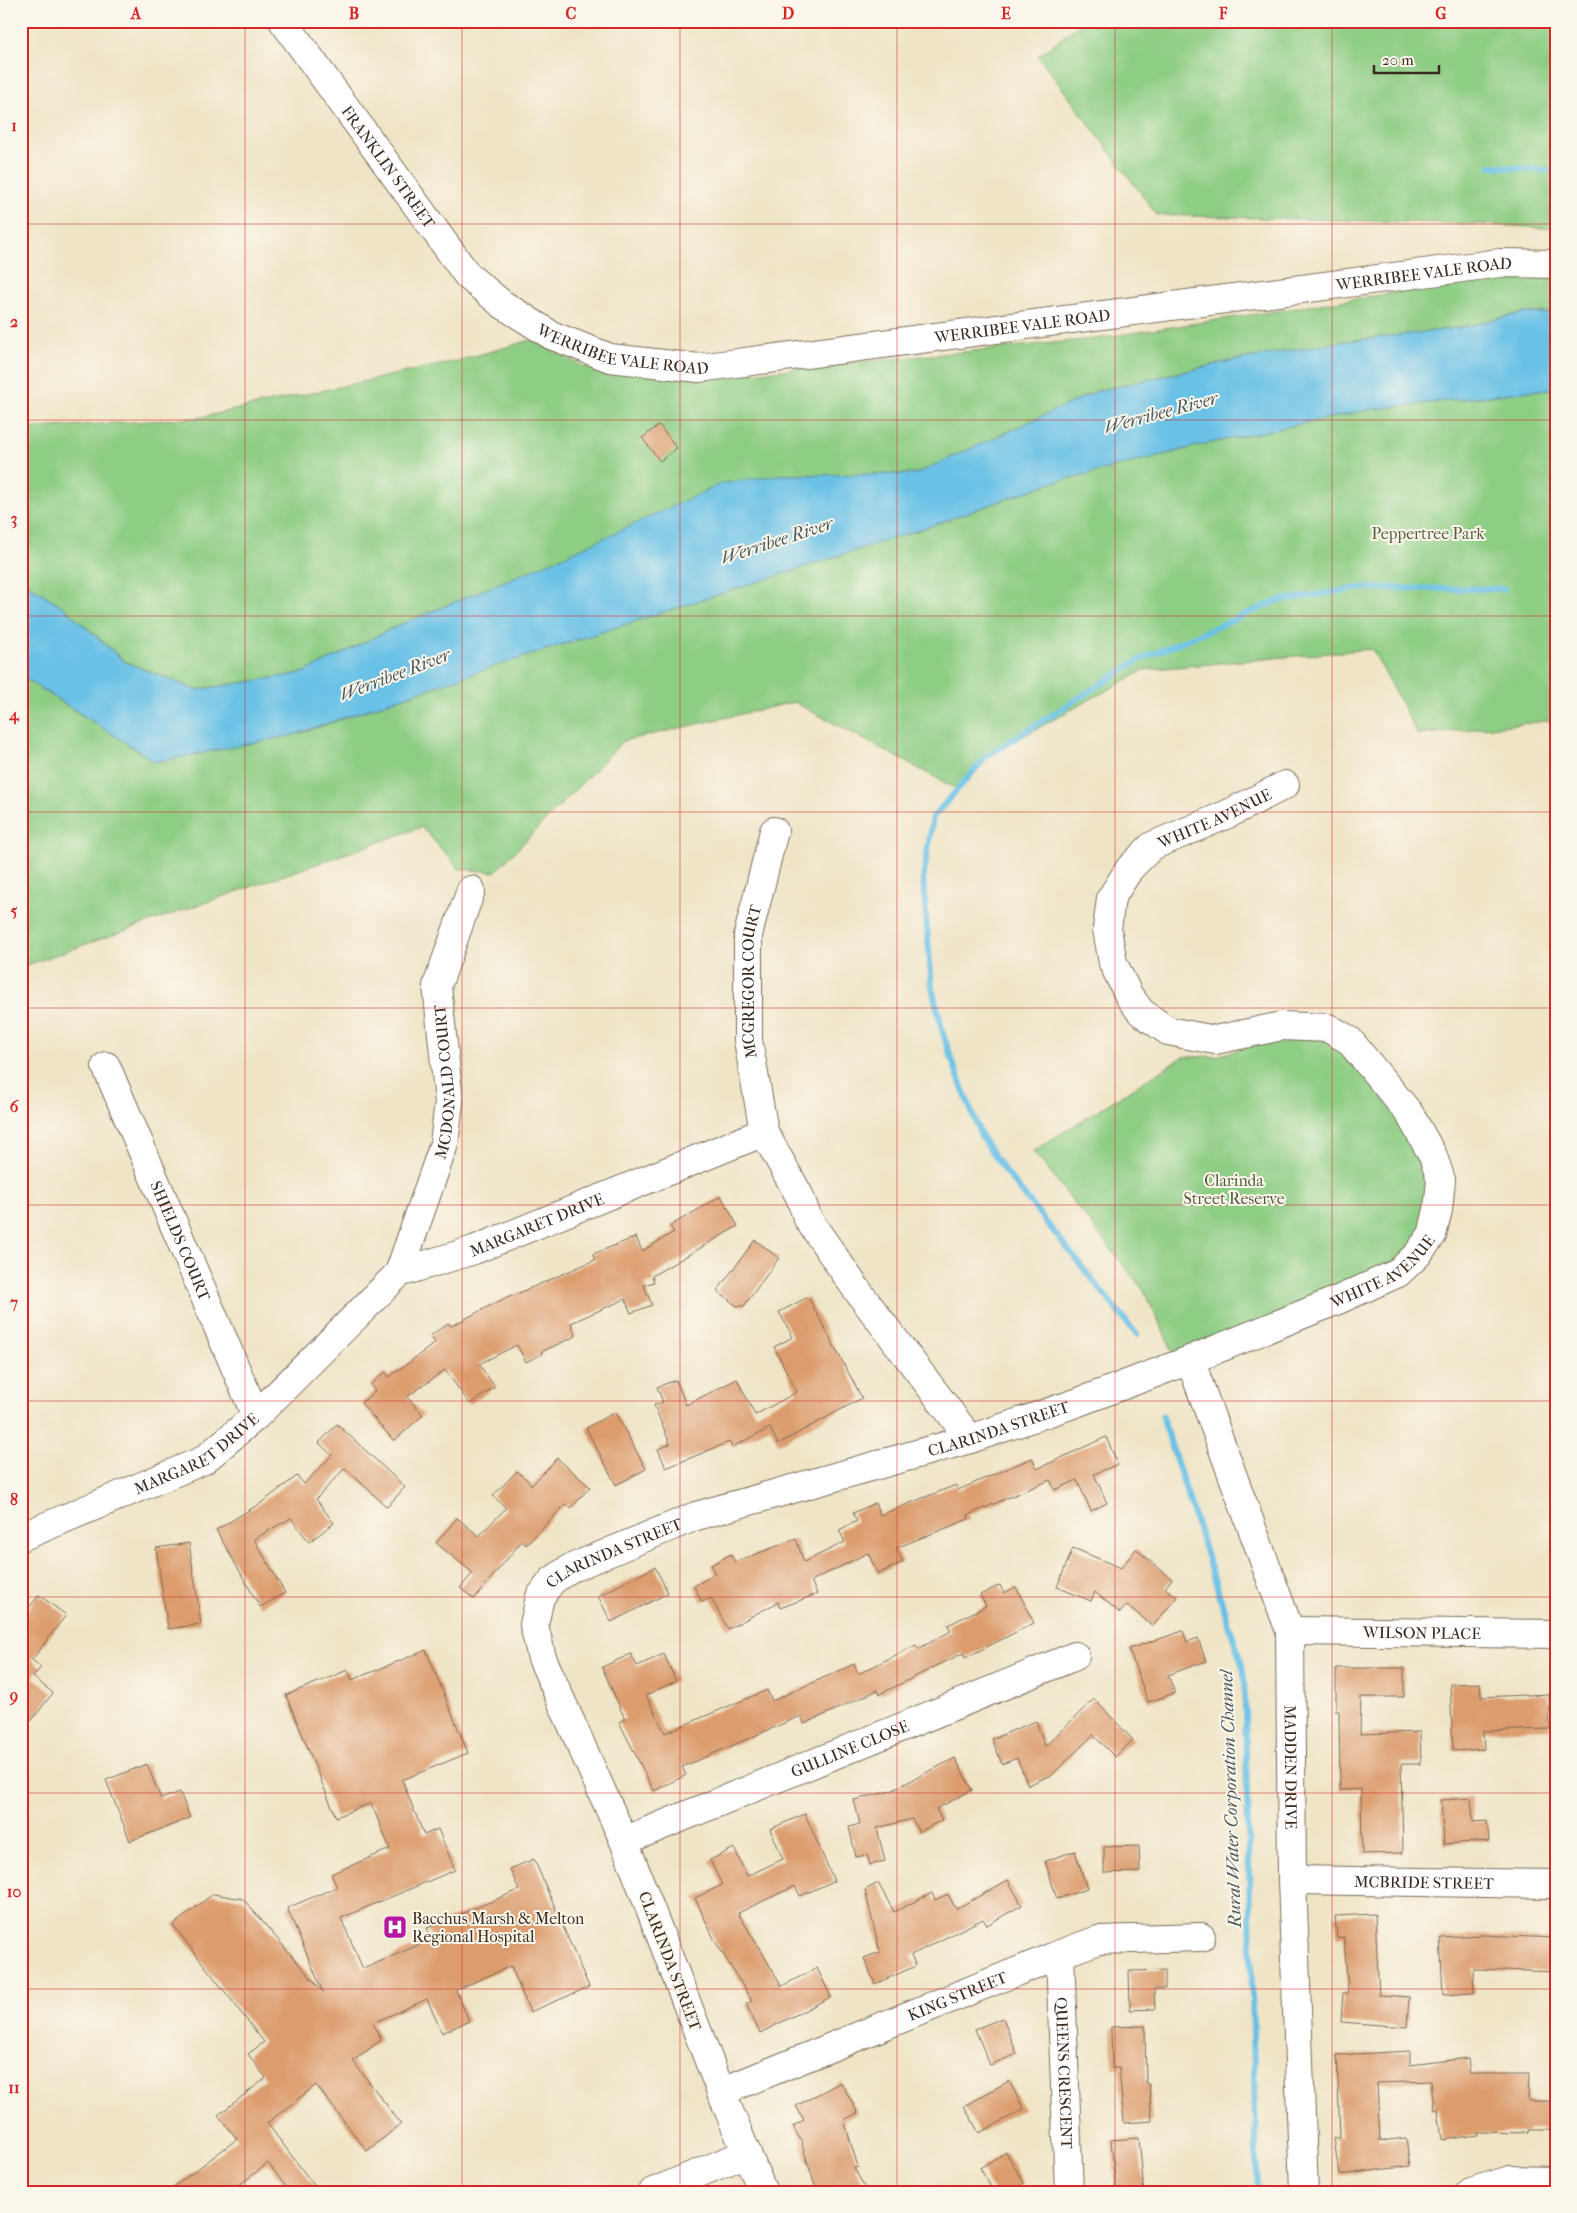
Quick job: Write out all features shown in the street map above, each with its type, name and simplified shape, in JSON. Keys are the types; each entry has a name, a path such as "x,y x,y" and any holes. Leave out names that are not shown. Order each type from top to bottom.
{"street":[{"name":"FRANKLIN STREET","path":"283,21 468,276 502,304"},
{"name":"WERRIBEE VALE ROAD","path":"502,304 551,335 610,358 699,368 1500,263 1556,264"},
{"name":"WHITE AVENUE","path":"1190,1360 1398,1273 1417,1255 1432,1235 1438,1210 1441,1180 1433,1156 1409,1113 1349,1040 1328,1028 1282,1026 1215,1040 1168,1031 1141,1012 1129,996 1113,963 1107,930 1111,898 1130,868 1152,846 1228,814 1285,785"},
{"name":"MCGREGOR COURT","path":"764,1132 748,1040 748,935 774,831"},
{"name":"MCDONALD COURT","path":"399,1274 444,1144 449,1102 437,986 471,890"},
{"name":"SHIELDS COURT","path":"106,1066 256,1416"},
{"name":"MARGARET DRIVE","path":"21,1538 204,1460 256,1416 399,1274 474,1250 764,1132"},
{"path":"764,1132 799,1195 808,1219 857,1290 970,1438"},
{"name":"CLARINDA STREET","path":"763,2192 721,2092 624,1841 542,1658 534,1624 540,1597 552,1581 569,1569 696,1516 970,1438 1076,1403 1190,1360"},
{"name":"MADDEN DRIVE","path":"1190,1360 1290,1631 1292,1880 1304,2192"},
{"name":"WILSON PLACE","path":"1290,1631 1556,1634"},
{"name":"GULLINE CLOSE","path":"624,1841 1075,1656"},
{"name":"MCBRIDE STREET","path":"1292,1880 1556,1884"},
{"name":"KING STREET","path":"721,2092 1098,1940 1201,1937"},
{"name":"QUEENS CRESCENT","path":"1060,1954 1070,2192"},
{"path":"653,2192 747,2153"},
{"path":"1470,2192 1510,2180 1556,2182"}],"green space":[{"path":"1084,21 1556,21 1556,229 1479,224 1157,215 1038,56"},
{"path":"1556,276 1556,313 1522,313 1459,328 1340,342 1231,361 1097,391 915,474 779,475 558,559 399,625 303,673 196,690 126,662 62,606 21,580 21,429 197,418 457,361 531,340 585,367 711,377 1093,339 1426,288"},
{"name":"Peppertree Park","path":"1556,388 1556,720 1418,735 1372,649 1144,670 987,756 957,789 794,702 623,741 495,872 459,869 422,827 21,967 21,676 156,762 304,732 468,675 922,529 1051,483 1210,443 1368,410"},
{"name":"Clarinda Street Reserve","path":"1284,1036 1324,1039 1342,1050 1401,1119 1433,1178 1422,1229 1394,1268 1176,1358 1144,1291 1033,1151 1183,1057 1217,1056"}],"water":[{"name":"Werribee River","path":"1522,313 1556,313 1556,388 1368,410 1210,443 1051,483 922,529 468,675 294,735 156,762 21,676 21,580 62,606 125,662 196,690 303,673 399,625 558,559 723,483 779,475 915,474 1097,391 1231,361 1340,342 1459,328"}],"building":[{"path":"659,425 677,448 660,461 642,438"},
{"path":"721,1196 738,1226 652,1276 654,1282 644,1285 652,1305 631,1313 625,1299 571,1323 576,1336 541,1352 542,1354 526,1362 517,1345 479,1364 495,1387 470,1404 445,1370 407,1397 423,1415 394,1441 361,1403 375,1391 370,1385 385,1372 389,1377 435,1343 430,1336 448,1323 451,1326 511,1295 595,1260 593,1254 636,1237 642,1251 674,1232 670,1226"},
{"path":"755,1240 779,1258 744,1306 737,1306 717,1291"},
{"path":"808,1297 862,1398 778,1444 770,1428 732,1447 729,1442 666,1468 658,1449 670,1444 654,1405 663,1402 657,1387 676,1380 686,1405 737,1379 755,1415 797,1392 774,1347 793,1337 779,1312"},
{"path":"615,1412 646,1469 616,1485 586,1428"},
{"path":"337,1424 405,1487 387,1507 345,1468 316,1499 334,1523 309,1542 291,1518 254,1539 285,1593 260,1607 216,1530 261,1503 297,1476 304,1484 332,1455 319,1443"},
{"path":"1106,1437 1118,1464 1094,1474 1107,1503 1091,1511 1077,1480 1055,1490 1050,1480 968,1515 969,1519 896,1548 903,1562 878,1574 868,1553 811,1581 817,1594 780,1608 778,1602 728,1629 711,1598 702,1602 694,1586 715,1574 711,1565 731,1554 735,1562 796,1539 804,1562 845,1542 839,1530 857,1521 853,1513 875,1503 880,1515 956,1485 958,1490 1032,1458 1037,1469"},
{"path":"557,1458 590,1487 571,1508 566,1504 526,1545 522,1541 474,1599 460,1588 473,1573 436,1543 457,1518 479,1536 506,1508 493,1496 517,1471 532,1485"},
{"path":"189,1543 201,1624 168,1629 156,1548"},
{"path":"1073,1548 1121,1568 1136,1549 1172,1579 1165,1588 1177,1597 1153,1626 1127,1605 1120,1613 1095,1592 1091,1601 1057,1587"},
{"path":"655,1567 668,1593 611,1622 598,1596"},
{"path":"1000,1585 1004,1593 1016,1587 1034,1623 965,1658 963,1653 880,1694 878,1690 804,1724 801,1716 682,1767 686,1775 654,1791 619,1722 625,1719 602,1667 631,1654 637,1666 664,1654 676,1681 646,1695 665,1733 767,1690 772,1701 854,1664 858,1674 916,1645 918,1649 951,1631 948,1625 986,1606 980,1595"},
{"path":"39,1595 66,1615 32,1660 41,1667 33,1677 53,1693 31,1721 21,1714 21,1618"},
{"path":"1183,1631 1187,1642 1198,1638 1206,1661 1168,1675 1175,1693 1148,1702 1129,1649"},
{"path":"426,1650 468,1753 402,1780 424,1835 438,1829 455,1870 341,1918 363,1969 432,1939 427,1928 519,1890 510,1869 534,1859 589,1987 530,2012 511,1966 456,1990 469,2021 442,2033 427,1999 373,2023 381,2040 353,2061 401,2124 367,2151 316,2085 267,2123 319,2192 290,2192 268,2163 230,2192 167,2192 237,2139 218,2115 266,2078 248,2054 264,2042 173,1925 213,1894 243,1899 323,1992 287,1908 337,1887 331,1874 390,1849 371,1803 336,1817 286,1695 348,1670 352,1680"},
{"path":"1336,1668 1404,1668 1404,1697 1361,1697 1360,1734 1420,1732 1421,1764 1401,1764 1403,1853 1362,1854 1361,1789 1340,1790 1339,1711 1336,1711"},
{"path":"1480,1683 1481,1697 1549,1694 1550,1729 1483,1731 1484,1749 1453,1751 1450,1684"},
{"path":"1094,1699 1133,1740 1115,1757 1093,1735 1052,1775 1028,1785 1017,1758 1002,1764 992,1739 1036,1721 1045,1746"},
{"path":"955,1758 972,1790 936,1809 942,1820 919,1832 912,1819 877,1828 885,1861 870,1865 867,1855 856,1857 849,1827 860,1824 854,1800 891,1791"},
{"path":"147,1764 161,1799 180,1792 190,1818 130,1841 106,1780"},
{"path":"1471,1798 1473,1822 1487,1821 1489,1841 1444,1844 1441,1800"},
{"path":"805,1814 834,1881 800,1896 795,1886 738,1913 782,1986 817,1968 831,1997 760,2033 746,2004 752,2001 715,1941 695,1898 722,1885 710,1860 734,1848 747,1876 783,1859 770,1829"},
{"path":"1139,1846 1140,1872 1104,1873 1104,1847"},
{"path":"1075,1851 1087,1889 1057,1899 1045,1861"},
{"path":"1008,1880 1022,1905 987,1925 983,1919 911,1955 916,1966 875,1984 864,1958 880,1952 865,1890 878,1883 894,1912 932,1893 935,1900 948,1894 956,1909"},
{"path":"1375,1914 1379,1995 1409,1997 1407,2027 1341,2022 1343,1993 1348,1993 1344,1937 1337,1938 1335,1916"},
{"path":"1483,1935 1556,1938 1556,1972 1473,1969 1474,1993 1443,1995 1440,1937"},
{"path":"1165,1970 1165,1989 1154,1989 1155,2009 1130,2010 1129,1971"},
{"path":"1003,2018 1017,2054 990,2065 975,2029"},
{"path":"1145,2026 1146,2084 1149,2084 1152,2121 1124,2123 1119,2068 1112,2068 1111,2027"},
{"path":"1410,2051 1410,2065 1468,2058 1470,2074 1529,2074 1528,2101 1556,2101 1556,2130 1528,2130 1528,2133 1477,2132 1478,2135 1442,2140 1438,2109 1434,2110 1431,2081 1377,2083 1380,2141 1406,2138 1410,2166 1339,2175 1334,2138 1340,2138 1337,2055"},
{"path":"1009,2081 1024,2109 979,2133 964,2106"},
{"path":"841,2082 858,2113 844,2120 858,2167 854,2168 867,2192 817,2192 801,2141 793,2126 804,2120 796,2106"},
{"path":"1139,2138 1144,2192 1116,2192 1111,2140"},
{"path":"1006,2152 1024,2183 1011,2192 994,2192 980,2168"}],"waterway":[{"name":"Rural Water Corporation Channel","path":"1491,166 1556,171"},
{"name":"Rural Water Corporation Channel","path":"1137,1335 1004,1170 981,1136 944,1037 932,987 923,879 933,817 987,756 1139,660 1277,601 1360,588 1504,589"},
{"name":"Rural Water Corporation Channel","path":"1162,1416 1244,1671 1257,2192"}],"place":[{"name":"Bacchus Marsh & Melton Regional Hospital","path":"395,1927"}]}
